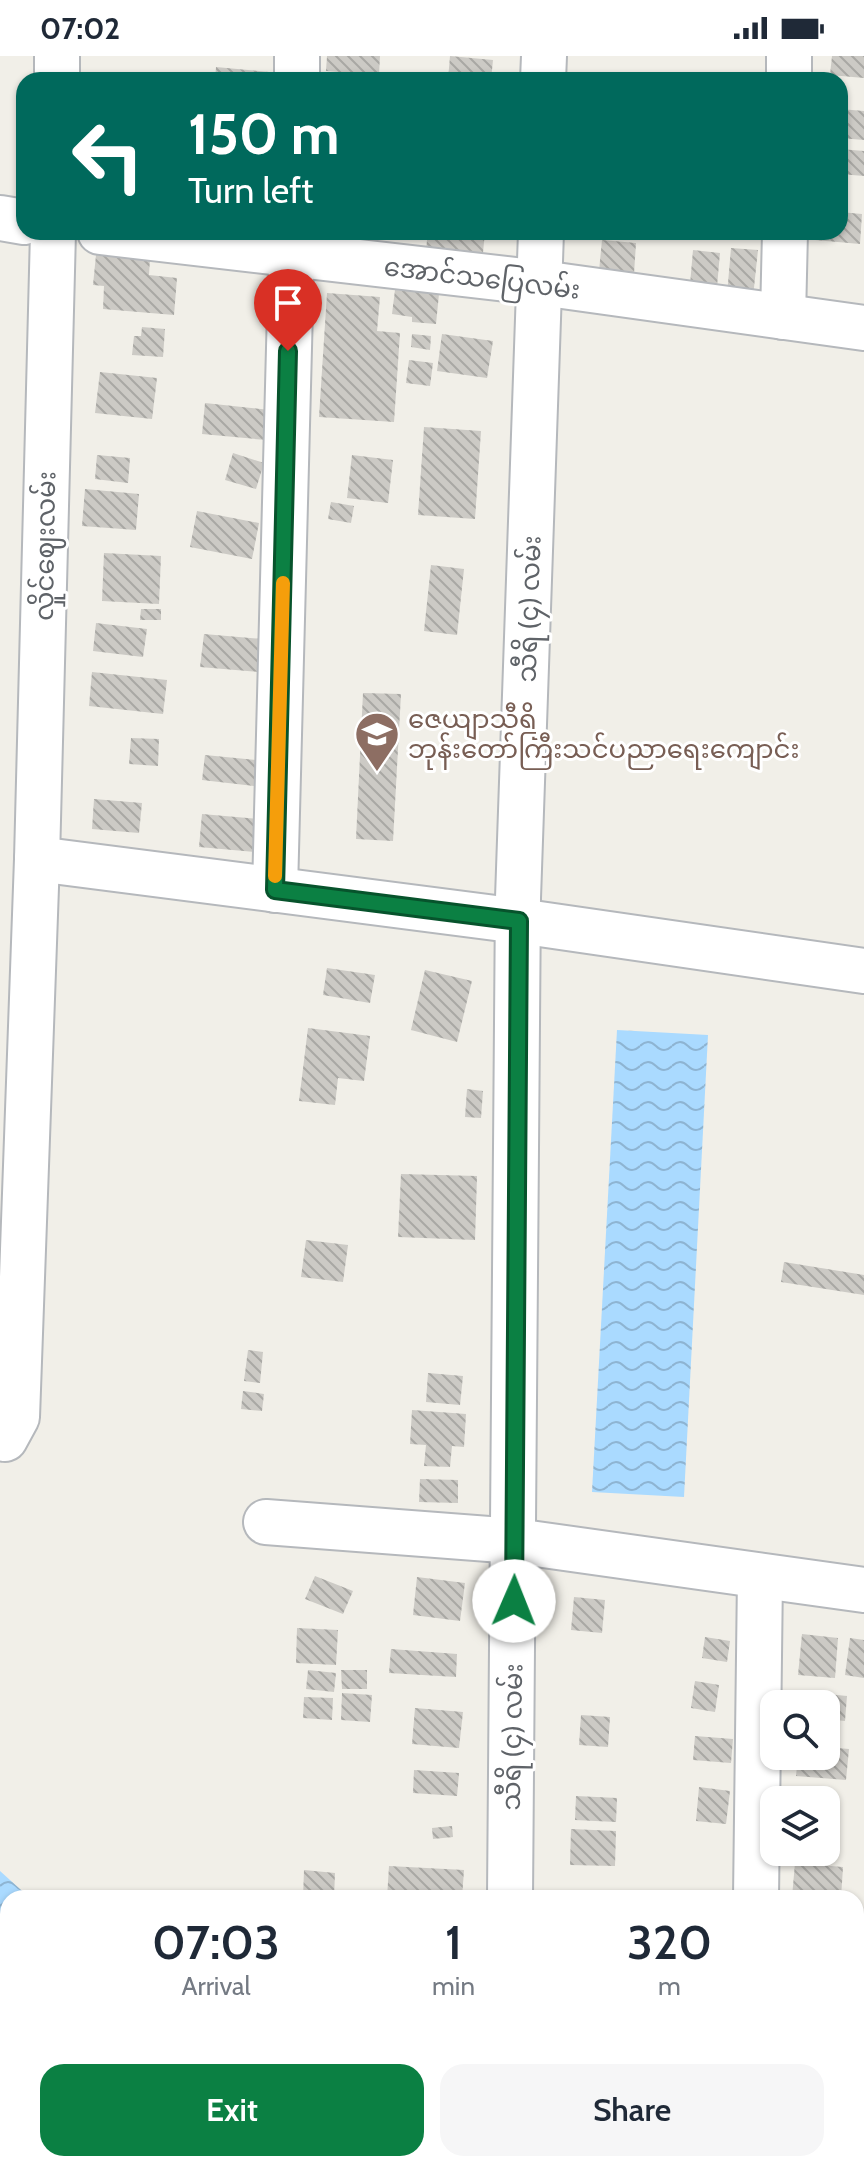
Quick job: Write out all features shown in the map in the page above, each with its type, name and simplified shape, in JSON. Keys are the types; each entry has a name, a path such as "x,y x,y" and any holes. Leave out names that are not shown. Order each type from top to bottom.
{"street":[{"name":"လှိုင်ဈေးလမ်း","path":"5,1439 17,1417 37,859 53,240"},
{"name":"အောင်သပြေလမ်း","path":"227,240 291,244 864,328"},
{"name":"သီရိ (၄) လမ်း","path":"510,1890 519,921 541,240"},
{"path":"783,317 785,240"},
{"path":"275,890 291,244"},
{"path":"37,859 519,921 864,971"},
{"path":"266,1522 515,1541 864,1590"},
{"path":"756,1890 760,1576"}],"water":[{"path":"617,1030 708,1035 684,1497 592,1492"},
{"path":"0,1871 21,1890 0,1890"}],"building":[{"path":"327,56 380,56 379,72 326,71"},
{"path":"450,56 493,60 492,72 449,72"},
{"path":"832,56 864,56 864,78 848,77 848,72 830,72"},
{"path":"216,67 269,72 216,72"},
{"path":"848,110 864,111 864,140 848,139"},
{"path":"848,150 864,151 864,176 848,175"},
{"path":"848,213 862,214 860,244 815,240 848,240"},
{"path":"323,240 367,240 367,246"},
{"path":"427,240 484,240 482,263 425,258"},
{"path":"602,240 636,243 634,274 599,271"},
{"path":"731,248 758,250 753,297 727,295"},
{"path":"693,250 720,253 716,298 689,296"},
{"path":"96,255 150,259 149,275 177,278 174,315 103,309 104,286 93,285"},
{"path":"395,290 439,294 436,324 412,322 412,317 392,314"},
{"path":"327,293 380,297 377,331 400,333 394,422 319,417"},
{"path":"142,327 165,329 163,357 132,355 134,336 141,336"},
{"path":"412,334 431,336 430,350 411,347"},
{"path":"442,334 493,341 487,378 437,371"},
{"path":"409,360 433,363 430,386 406,383"},
{"path":"100,372 157,378 152,419 95,413"},
{"path":"205,403 270,410 266,440 202,434"},
{"path":"424,427 481,431 475,519 418,515"},
{"path":"233,453 264,463 256,489 225,480"},
{"path":"97,455 130,458 128,483 95,479"},
{"path":"352,455 393,460 388,503 347,498"},
{"path":"85,489 139,494 136,530 82,526"},
{"path":"331,502 354,506 351,523 328,519"},
{"path":"197,511 259,523 252,559 190,547"},
{"path":"104,553 161,556 159,604 102,601"},
{"path":"431,565 464,569 457,635 424,631"},
{"path":"141,609 161,609 161,620 140,620"},
{"path":"96,623 147,629 143,657 93,651"},
{"path":"204,634 262,639 259,672 200,667"},
{"path":"92,672 167,680 163,714 89,706"},
{"path":"363,693 401,694 393,841 356,839"},
{"path":"131,738 159,739 158,766 129,764"},
{"path":"205,755 257,760 254,786 202,780"},
{"path":"94,799 142,803 139,833 92,829"},
{"path":"202,814 258,819 255,852 199,847"},
{"path":"327,968 375,975 370,1003 323,995"},
{"path":"425,970 472,981 457,1042 411,1030"},
{"path":"308,1028 370,1036 364,1081 338,1078 335,1105 299,1101"},
{"path":"467,1089 483,1091 481,1118 465,1117"},
{"path":"401,1174 477,1176 475,1240 398,1237"},
{"path":"306,1240 348,1245 343,1282 301,1277"},
{"path":"784,1262 864,1275 864,1295 781,1282"},
{"path":"248,1350 263,1352 260,1383 244,1381"},
{"path":"428,1373 463,1376 460,1405 426,1402"},
{"path":"243,1391 264,1394 262,1411 241,1409"},
{"path":"412,1410 466,1414 464,1447 452,1446 450,1467 424,1466 426,1445 410,1444"},
{"path":"420,1479 458,1480 458,1503 419,1502"},
{"path":"315,1576 353,1591 343,1614 305,1599"},
{"path":"417,1577 465,1583 460,1621 413,1615"},
{"path":"574,1597 605,1600 602,1633 571,1630"},
{"path":"297,1628 338,1630 336,1665 296,1663"},
{"path":"802,1634 838,1638 835,1678 798,1675"},
{"path":"705,1637 730,1641 727,1662 702,1658"},
{"path":"850,1638 864,1640 864,1678 845,1675"},
{"path":"391,1649 457,1654 456,1677 389,1673"},
{"path":"308,1670 336,1673 334,1692 306,1689"},
{"path":"341,1670 367,1670 367,1689 342,1689"},
{"path":"695,1681 719,1685 715,1712 691,1708"},
{"path":"342,1693 372,1695 370,1722 341,1720"},
{"path":"840,1695 847,1696 845,1721 840,1720"},
{"path":"304,1697 333,1698 332,1720 303,1718"},
{"path":"415,1708 463,1712 459,1748 412,1744"},
{"path":"581,1715 610,1717 608,1747 579,1745"},
{"path":"695,1736 733,1739 731,1763 693,1760"},
{"path":"840,1748 849,1749 846,1780 796,1776 797,1770 840,1770"},
{"path":"414,1770 459,1773 457,1796 413,1793"},
{"path":"699,1787 730,1791 726,1824 696,1821"},
{"path":"576,1796 617,1798 616,1822 575,1820"},
{"path":"452,1826 453,1837 433,1839 432,1828"},
{"path":"571,1829 616,1831 615,1866 570,1865"},
{"path":"389,1866 464,1870 463,1890 388,1890"},
{"path":"795,1866 843,1867 842,1890 793,1890"},
{"path":"304,1870 335,1873 334,1890 303,1890"}],"slow traffic":[{"path":"275,876 283,583"}],"place":[{"name":"ဇေယျာသီရိ ဘုန်းတော်ကြီးသင်ပညာရေးကျောင်း","path":"377,773"}],"route":[{"path":"288,351 275,890 519,921 514,1601"}]}
